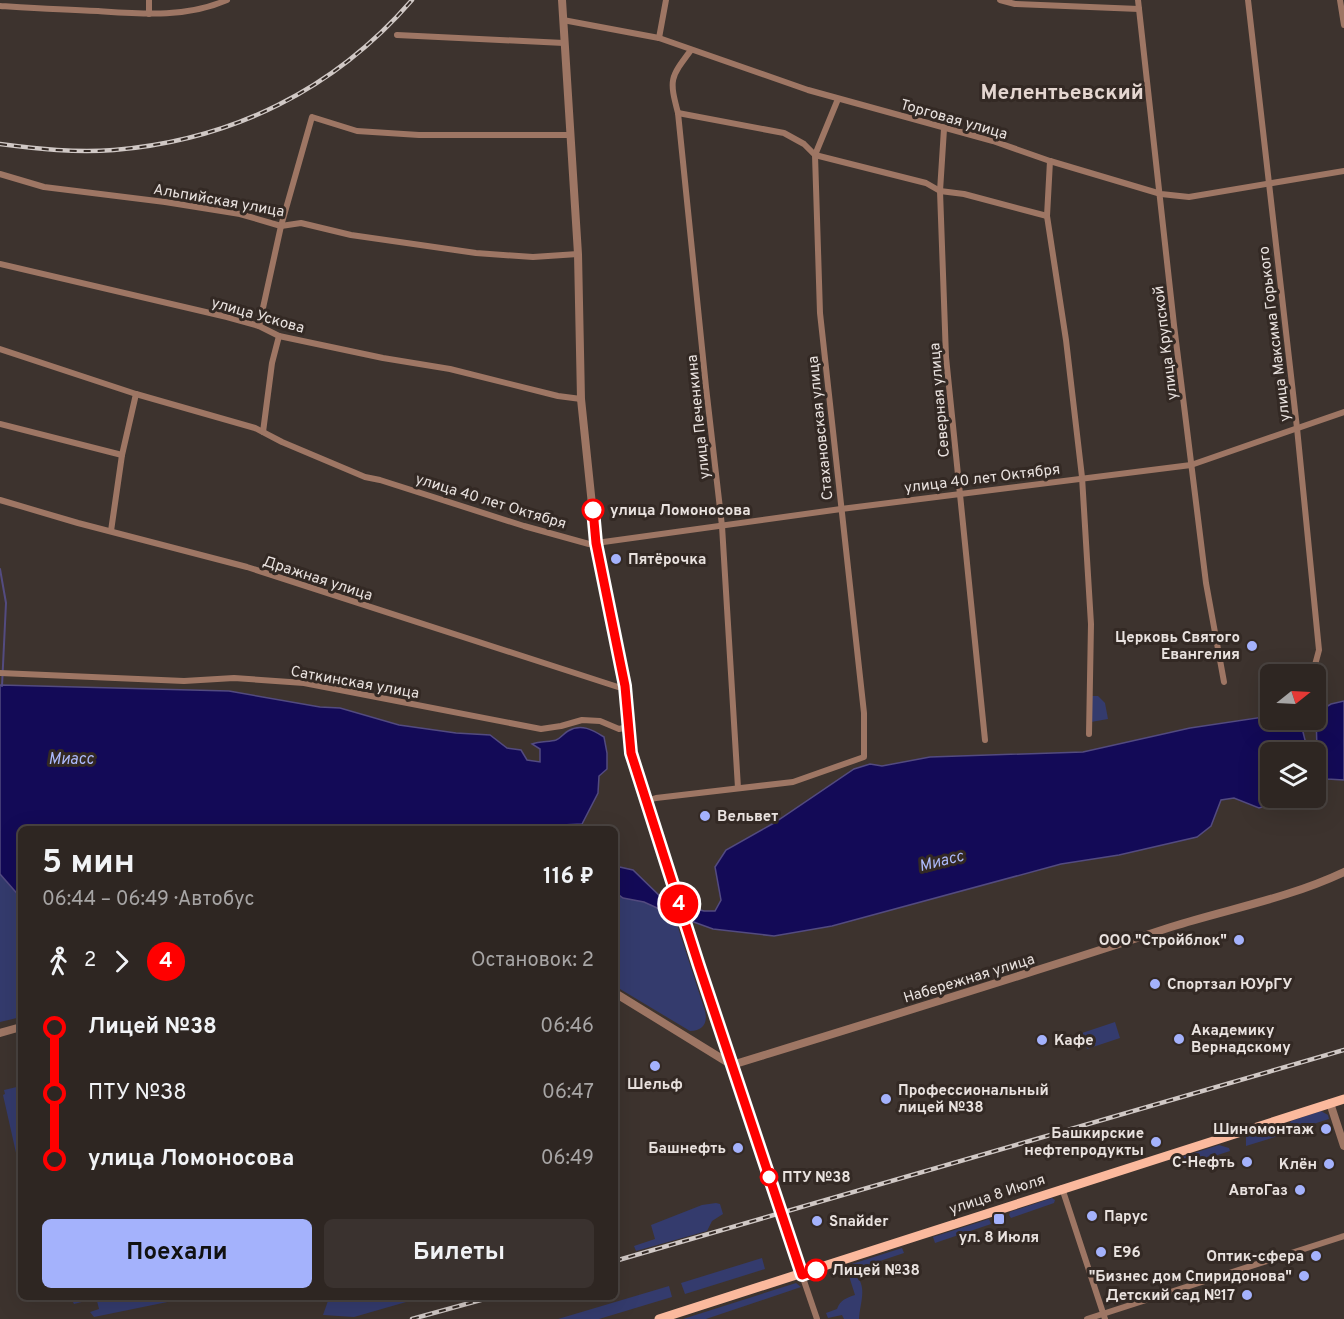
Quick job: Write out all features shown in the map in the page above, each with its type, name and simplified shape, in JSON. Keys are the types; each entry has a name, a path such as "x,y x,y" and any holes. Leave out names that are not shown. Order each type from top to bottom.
{"main road":[{"name":"улица 8 Июля","path":"659,1319 802,1275 1062,1188 1344,1098"}],"street":[{"path":"149,0 149,14"},
{"path":"0,6 149,14 192,12 226,0"},
{"path":"562,0 578,254 581,399 596,543 625,686 631,753 817,1319"},
{"path":"659,38 666,0"},
{"path":"1000,0 1015,4 1139,9"},
{"name":"улица Крупской","path":"1138,0 1191,465 1206,583 1224,682"},
{"name":"улица Максима Горького","path":"1248,0 1297,428 1319,650 1315,664"},
{"path":"1340,0 1344,25"},
{"name":"Торговая улица","path":"563,20 659,38 838,99 993,141 1050,161 1161,194 1189,197 1344,171"},
{"path":"398,35 564,44"},
{"name":"улица Печенкина","path":"691,50 677,69 671,87 678,113 722,526 738,788"},
{"name":"Стахановская улица","path":"738,788 792,782 864,757 864,713 820,313 815,155 838,99"},
{"path":"678,113 784,133 804,144 815,155 926,183 940,191 964,194 1047,216"},
{"path":"259,326 281,226 312,117 357,131 398,134 570,135"},
{"name":"Северная улица","path":"944,129 940,191 946,357 985,740"},
{"path":"1050,161 1047,216 1066,340 1082,477 1091,624 1089,734"},
{"name":"Альпийская улица","path":"0,174 44,187 217,210 281,226 301,223 351,235 476,253 533,257 578,254"},
{"name":"улица Ускова","path":"0,264 259,326 279,336 383,358 450,369 558,396 581,399"},
{"path":"263,432 272,363 279,336"},
{"name":"улица 40 лет Октября","path":"0,349 136,394 255,428 282,442 365,477 589,544 1082,477 1191,465 1344,412"},
{"path":"111,531 122,455 136,394"},
{"path":"0,424 122,455"},
{"name":"Дражная улица","path":"0,500 247,567 618,687 625,686"},
{"name":"Саткинская улица","path":"0,673 184,681 234,678 304,683 541,729 582,720 600,721 619,729 628,727"},
{"path":"646,801 738,788"},
{"name":"Набережная улица","path":"732,1065 986,988 1174,927 1275,898 1344,873"},
{"path":"618,995 732,1065"},
{"path":"0,1033 18,1028"},
{"path":"1330,1103 1344,1146"},
{"path":"1062,1188 1104,1316"},
{"path":"1087,1319 1104,1316 1344,1236"}],"shaded area":[{"path":"1092,696 1098,696 1105,703 1108,719 1091,722"},
{"path":"0,874 18,895 18,1018 0,1022"},
{"path":"618,894 674,915 705,1011 704,1026 690,1031 618,988"},
{"path":"1115,1022 1120,1038 1087,1049 1082,1033"},
{"path":"18,1087 18,1162 3,1095 4,1090"},
{"path":"1321,1111 1328,1115 1329,1119 1285,1133 1291,1121"},
{"path":"1280,1127 1278,1136 1246,1146 1246,1136"},
{"path":"1219,1145 1229,1148 1230,1151 1178,1168 1179,1158"},
{"path":"1052,1198 1055,1200 1054,1203 1011,1218 1009,1215 1010,1212"},
{"path":"720,1204 723,1214 712,1221 707,1231 636,1251 634,1246 655,1239 651,1225 702,1205"},
{"path":"989,1219 991,1224 935,1243 933,1237"},
{"path":"902,1248 904,1253 835,1276 833,1273 833,1270"},
{"path":"762,1258 765,1269 685,1294 681,1283"},
{"path":"849,1276 857,1276 862,1286 859,1319 844,1319 842,1315 828,1318 826,1313 837,1309 840,1303 855,1295"},
{"path":"796,1283 801,1287 706,1319 683,1319"},
{"path":"669,1286 672,1297 599,1319 558,1319"},
{"path":"72,1300 89,1300 74,1304"},
{"path":"95,1300 177,1300 94,1317 90,1312 99,1309"},
{"path":"328,1300 413,1300 354,1317 323,1315"}],"water":[{"name":"Миасс","path":"0,685 229,691 320,707 340,708 399,725 490,735 507,748 521,750 527,760 540,762 540,749 532,744 556,740 578,728 591,730 604,737 607,769 599,776 598,793 582,824 562,826 18,826 18,895 0,874"},
{"path":"1344,701 1344,780 1326,779 1326,742 1317,742 1316,730 1326,730 1326,707"},
{"name":"Миасс","path":"1260,718 1260,730 1302,730 1306,742 1260,742 1260,808 1234,798 1221,800 1211,826 1197,837 1119,855 1061,864 832,926 774,936 713,929 644,902 623,898 618,894 618,867 633,870 665,901 704,911 715,911 721,900 715,867 726,850 774,823 854,769 870,764 882,766 930,757 1083,752 1190,728"}],"waterway":[{"path":"0,569 6,603 2,686"}],"railway":[{"path":"0,144 57,150 114,150 199,135 240,122 278,105 315,84 349,60 382,32 412,0"},
{"path":"618,1260 1344,1050"},
{"path":"412,1319 481,1300"}],"bus line":[{"name":"4","path":"593,510 596,543 625,686 631,753 802,1275 816,1270"}],"place":[{"name":"улица Ломоносова","path":"593,510"},
{"name":"Пятёрочка","path":"616,559"},
{"name":"Церковь Святого Евангелия","path":"1252,646"},
{"name":"Вельвет","path":"705,816"},
{"name":"ООО \"Стройблок\"","path":"1239,940"},
{"name":"Спортзал ЮУрГУ","path":"1155,984"},
{"name":"Академику Вернадскому","path":"1179,1039"},
{"name":"Кафе","path":"1042,1040"},
{"name":"Шельф","path":"655,1066"},
{"name":"Профессиональный лицей №38","path":"886,1099"},
{"name":"Шиномонтаж","path":"1326,1129"},
{"name":"Башкирские нефтепродукты","path":"1156,1142"},
{"name":"Башнефть","path":"738,1148"},
{"name":"С-Нефть","path":"1247,1162"},
{"name":"Клён","path":"1329,1164"},
{"name":"ПТУ №38","path":"769,1177"},
{"name":"АвтоГаз","path":"1300,1190"},
{"name":"Парус","path":"1092,1216"},
{"name":"ул. 8 Июля","path":"999,1219"},
{"name":"Sпайder","path":"817,1221"},
{"name":"E96","path":"1101,1252"},
{"name":"Оптик-сфера","path":"1316,1256"},
{"name":"Лицей №38","path":"816,1270"},
{"name":"\"Бизнес дом Спиридонова\"","path":"1304,1276"},
{"name":"Детский сад №17","path":"1247,1295"}],"district":[{"name":"Мелентьевский","path":"1062,92"}]}
